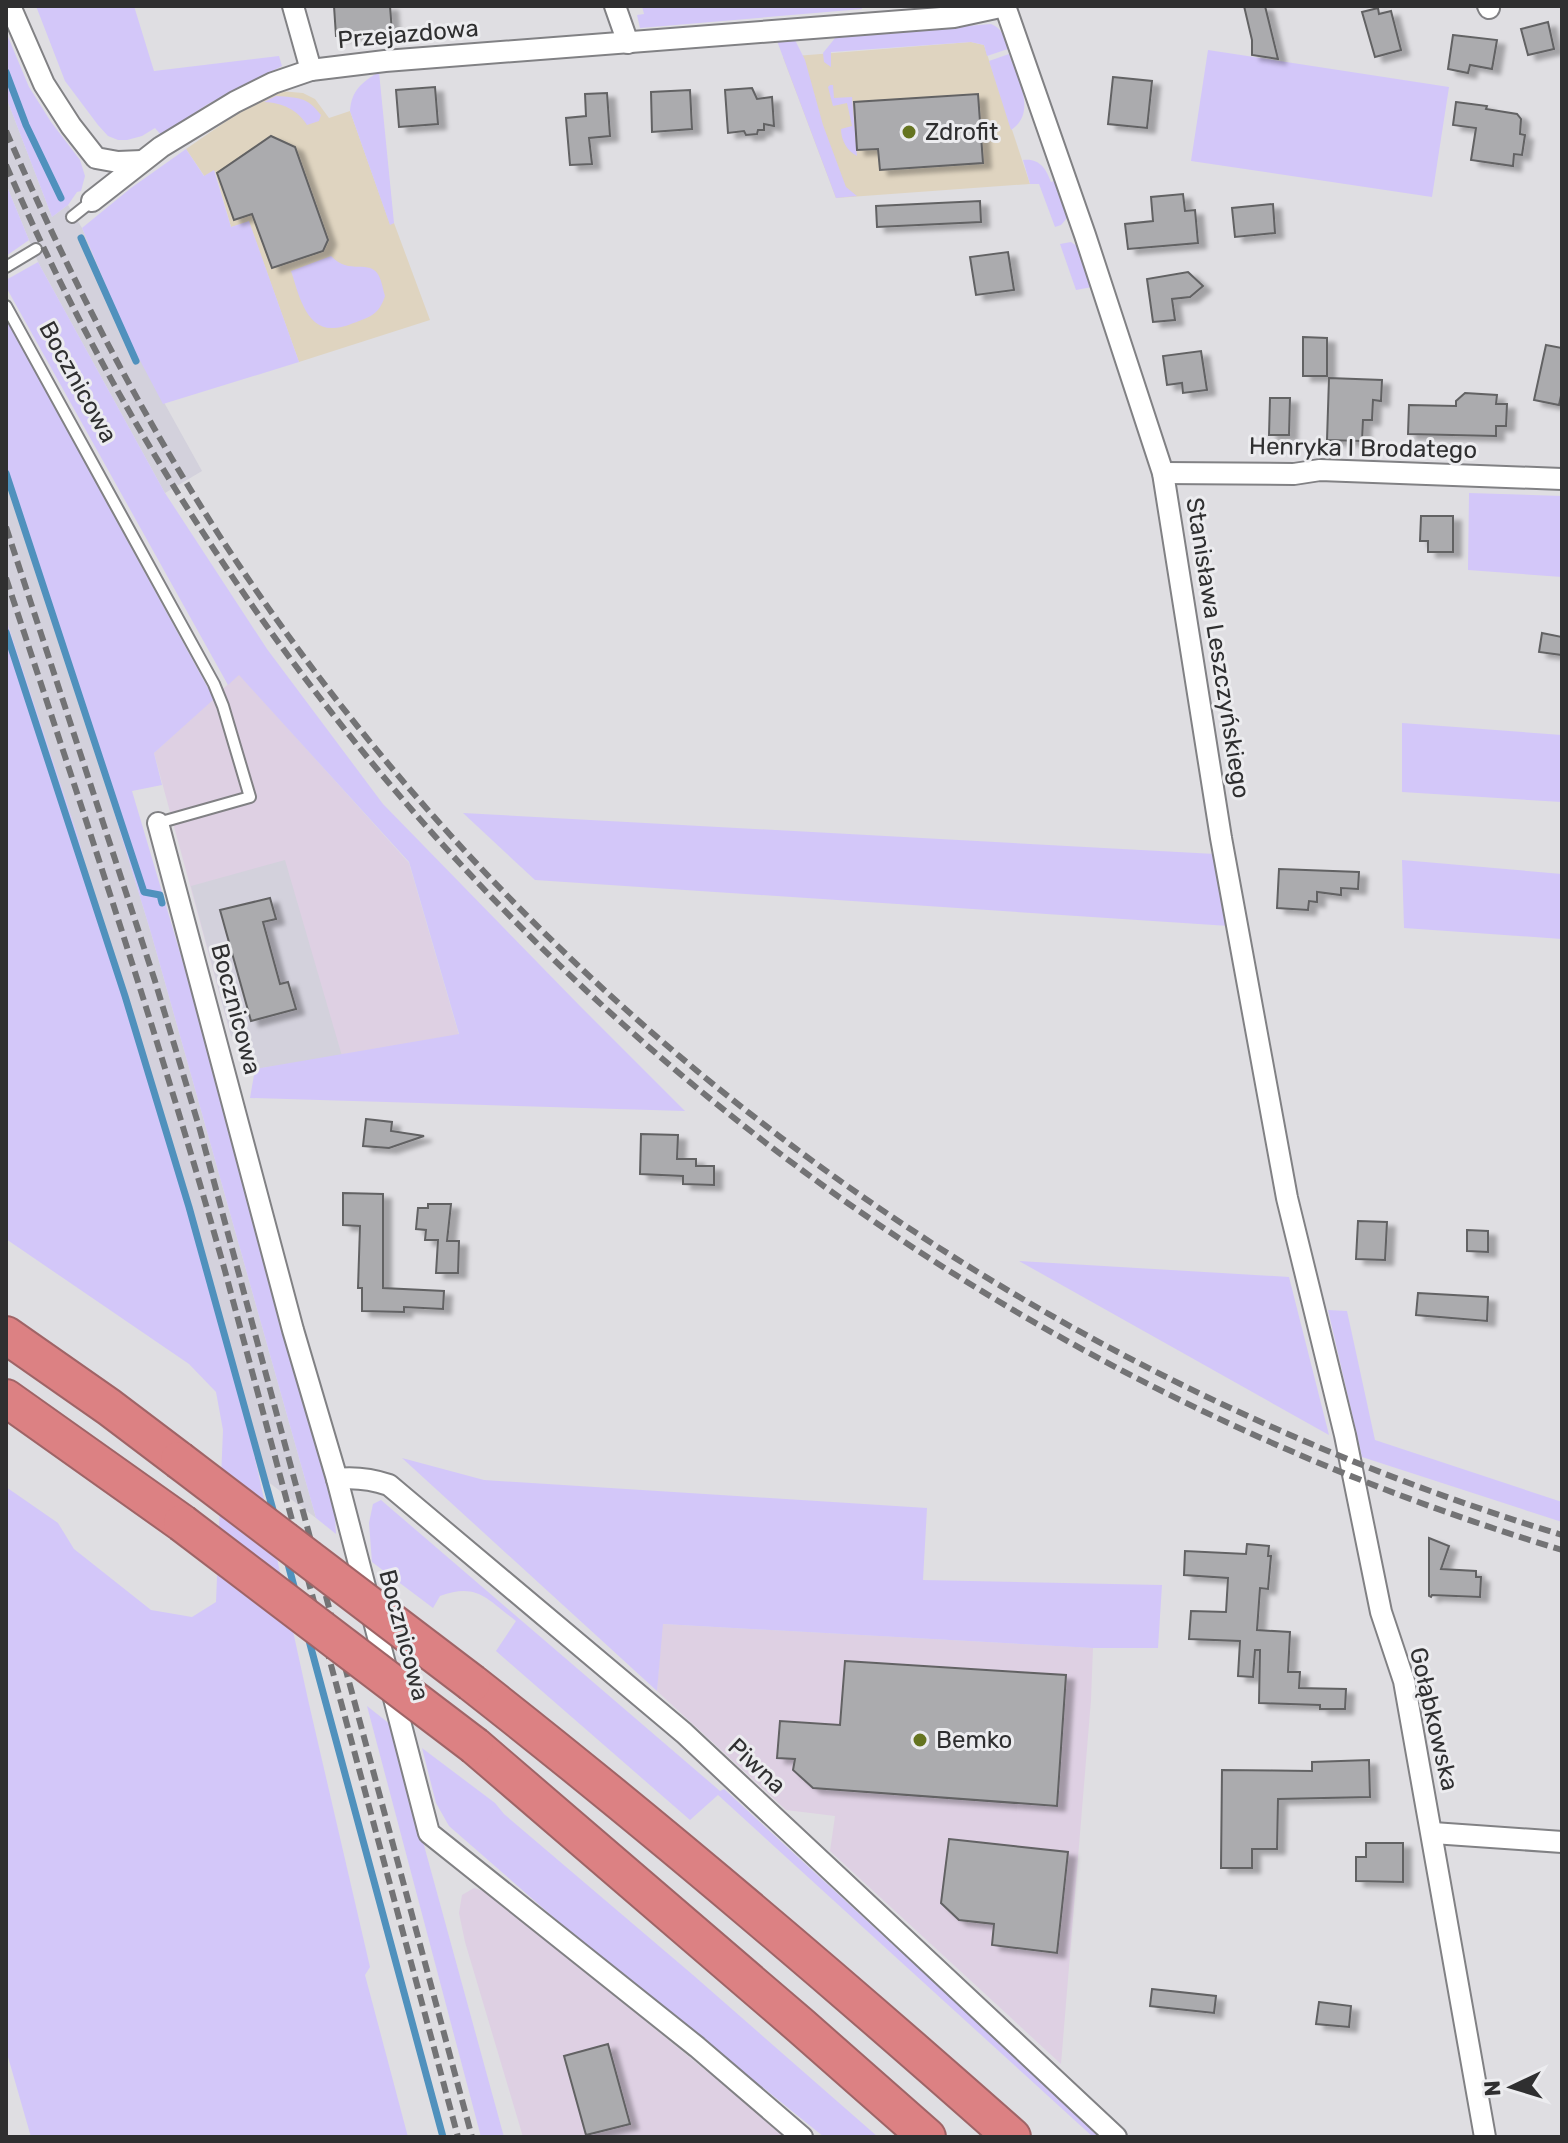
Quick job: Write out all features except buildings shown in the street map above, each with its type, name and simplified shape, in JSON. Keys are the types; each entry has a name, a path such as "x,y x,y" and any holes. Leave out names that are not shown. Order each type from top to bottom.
{"highway":[{"path":"6,1335 109,1407 600,1783 755,1913 1012,2137"},
{"path":"6,1398 182,1523 475,1746 927,2137"}],"street":[{"path":"10,6 44,84 96,158 105,162 142,161"},
{"path":"293,6 311,70"},
{"path":"615,6 628,43"},
{"name":"Przejazdowa","path":"92,201 142,161 235,102 273,83 311,70 385,61 954,17 1005,6"},
{"name":"Stanisława Leszczyńskiego","path":"1005,6 1163,473 1221,838 1287,1198 1315,1316"},
{"name":"Henryka I Brodatego","path":"1163,473 1294,474 1320,470 1562,479"},
{"name":"Bocznicowa","path":"158,823 293,1330 337,1479 429,1833 697,2047 802,2137"},
{"name":"Gołąbkowska","path":"1315,1316 1345,1435 1381,1612 1404,1681 1485,2137"},
{"name":"Piwna","path":"337,1479 363,1478 389,1485 507,1583 684,1733 1116,2137"},
{"path":"1433,1833 1562,1842"}],"lane":[{"path":"72,217 92,201"},
{"path":"6,267 36,249"},
{"name":"Bocznicowa","path":"6,306 214,684 250,797 158,823"}],"shaded area":[{"path":"36,6 134,6 154,71 279,56 282,66 208,104 161,135 155,128 142,136 118,140 108,136 98,125 65,81"},
{"path":"642,6 861,6 862,9 640,28 637,15 644,14"},
{"path":"991,24 1001,31 1008,49 987,56 984,45 971,42 831,52 831,67 824,62 823,53 836,37"},
{"path":"6,32 29,87 80,160 85,176 81,191 52,217 6,97"},
{"path":"795,40 805,60 823,125 846,187 857,196 836,198 777,41"},
{"path":"971,42 984,45 1030,184 836,198 783,57"},
{"path":"1208,50 1449,87 1432,197 1191,161"},
{"path":"1009,54 1024,104 1019,123 1011,130 989,61"},
{"path":"379,72 394,223 390,225 350,111 358,88"},
{"path":"830,85 833,85 834,98 852,97 857,156 843,141 841,133 841,129 852,126 847,103 833,106"},
{"path":"280,91 303,93 315,99 329,118 350,111 390,224 394,223 430,320 299,362 249,222 231,227 215,171 205,177 186,149 254,102"},
{"path":"276,96 306,101 321,115 319,121 307,125 288,108 264,102"},
{"path":"6,97 52,217 68,205 82,228 125,332 202,471 165,493 38,262 6,184"},
{"path":"186,149 204,176 214,170 231,227 249,221 299,362 163,404 125,332 82,228"},
{"path":"1023,160 1038,162 1051,182 1054,181 1067,218 1061,225 1055,227 1039,184 1030,184"},
{"path":"6,184 29,240 6,256"},
{"path":"1071,242 1078,247 1092,287 1076,290 1060,244"},
{"path":"331,256 345,265 375,271 385,296 372,315 337,328 324,327 309,316 291,271"},
{"path":"38,262 165,493 267,649 383,804 685,1111 250,1098 255,1069 459,1034 409,862 239,675 228,685 6,287 6,280"},
{"path":"6,319 214,699 154,753 162,785 132,791 225,1104 321,1456 335,1515 336,1534 316,1518 151,933 38,562 6,468"},
{"path":"6,468 38,562 151,933 316,1518 259,1475 231,1349 192,1215 79,840 6,619"},
{"path":"1469,493 1562,496 1562,577 1468,570"},
{"path":"6,619 79,840 231,1349 370,1967 365,1975 408,2137 31,2137 6,2050 6,1487 58,1523 74,1549 151,1610 192,1617 216,1602 223,1430 216,1392 189,1364 6,1239"},
{"path":"239,674 409,863 459,1035 255,1069 246,1041 240,1042 231,1036 154,753"},
{"path":"1402,723 1562,735 1562,802 1402,792"},
{"path":"463,813 1215,854 1229,926 535,880"},
{"path":"285,860 342,1056 255,1069 246,1041 240,1042 231,1036 191,886"},
{"path":"1402,860 1562,874 1562,939 1404,928"},
{"path":"1019,1261 1289,1277 1329,1435"},
{"path":"1328,1310 1347,1311 1375,1440 1562,1502 1562,1522 1362,1457"},
{"path":"402,1458 484,1480 927,1508 923,1580 1162,1585 1158,1648 1093,1648 663,1624 657,1691"},
{"path":"381,1500 720,1791 724,1789 1102,2137 1093,2137 718,1795 690,1820 496,1651 516,1621 497,1606 481,1595 463,1591 440,1596 433,1608 372,1562 369,1523 373,1504"},
{"path":"662,1624 1093,1648 1061,2064 830,1851 835,1816 786,1810 657,1691"},
{"path":"367,1706 391,1725 504,2137 481,2137"},
{"path":"422,1748 495,1803 878,2137 824,2137 568,1930 449,1826 436,1803"},
{"path":"474,1888 489,1893 787,2137 523,2137 459,1913 462,1895"}],"waterway":[{"path":"6,72 26,125 61,198"},
{"path":"81,238 136,361"},
{"path":"6,473 144,892 160,895 162,903"},
{"path":"6,632 125,996 189,1207 275,1517"},
{"path":"287,1560 296,1594"},
{"path":"307,1633 443,2137"}],"railway":[{"path":"6,131 104,337 159,437 219,535 344,710 484,872 637,1020 802,1154 979,1273 1165,1376 1360,1464 1562,1535"},
{"path":"6,165 128,409 273,636 441,843 630,1030 838,1196 1063,1339 1305,1457 1562,1550"},
{"path":"6,527 155,981 200,1130 472,2137"},
{"path":"6,578 200,1183 458,2137"}],"place":[{"name":"Zdrofit","path":"909,132"},
{"name":"Bemko","path":"920,1740"}]}
